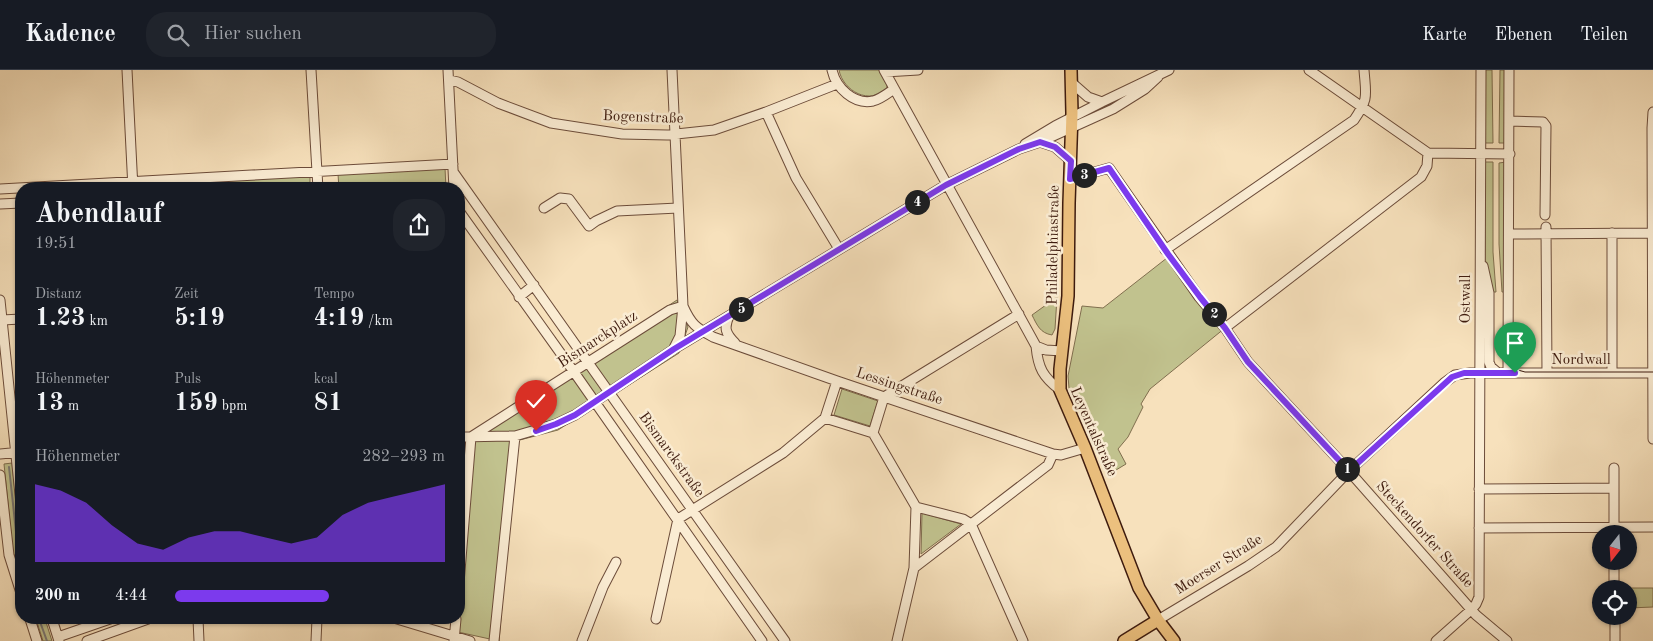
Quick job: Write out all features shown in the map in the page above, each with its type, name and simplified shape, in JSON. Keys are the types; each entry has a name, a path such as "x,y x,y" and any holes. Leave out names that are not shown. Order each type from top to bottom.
{"main road":[{"name":"Philadelphiastraße","path":"1060,390 1060,369 1068,296 1072,123 1071,70"},
{"name":"Leyentalstraße","path":"1060,390 1085,448 1139,588 1158,620 1174,641"},
{"name":"Moerser Straße","path":"1124,641 1158,620"}],"street":[{"path":"127,70 133,182"},
{"path":"311,70 318,182"},
{"path":"448,70 454,182"},
{"path":"672,70 683,306 680,336 674,349"},
{"path":"832,70 837,84 845,93 857,100 872,101 894,89"},
{"path":"885,71 918,70"},
{"path":"1019,149 1036,137 1113,109 1134,97 1158,77 1170,70"},
{"path":"1310,70 1428,153 1510,154"},
{"path":"1166,250 1354,120 1366,99 1364,70"},
{"name":"Ostwall","path":"1472,609 1478,597 1481,70"},
{"path":"1508,373 1509,70"},
{"name":"Leyentalstraße","path":"885,71 1036,346 1038,364 1047,381 1060,390"},
{"path":"465,437 515,436 556,424 575,415 674,349 946,185 1019,149 1040,142 1102,102 1131,87 1158,77"},
{"name":"Bogenstraße","path":"449,80 458,82 498,103 551,123 622,134 676,135 714,130 837,84"},
{"path":"1072,83 1088,97 1102,102"},
{"path":"766,112 796,178 839,249"},
{"path":"1653,112 1653,439"},
{"path":"1510,121 1544,122 1546,126 1545,215"},
{"path":"1040,142 1055,147 1071,161"},
{"path":"1225,328 1421,177 1427,166 1428,153"},
{"path":"175,182 317,172 454,168"},
{"name":"Bismarckstraße","path":"454,168 463,182"},
{"name":"Steckendorfer Straße","path":"1070,179 1109,168 1248,362 1349,471 1476,615 1508,641"},
{"name":"Bismarckstraße","path":"465,184 608,392 693,508 786,641"},
{"path":"0,189 15,189"},
{"path":"544,208 560,198 569,199 589,226 617,211 678,208"},
{"path":"0,204 15,203"},
{"name":"Bismarckstraße","path":"465,220 678,519 762,641"},
{"path":"1509,234 1546,230 1612,234 1652,233"},
{"path":"1546,230 1547,373"},
{"path":"1612,234 1612,373"},
{"path":"1480,259 1488,287 1489,362 1491,367 1498,373"},
{"path":"519,297 534,286"},
{"path":"0,300 15,422"},
{"path":"683,306 689,319 696,328 703,332"},
{"name":"Bismarckplatz","path":"471,437 670,310 683,306"},
{"path":"873,433 884,397 1019,314"},
{"path":"729,316 725,330 736,345"},
{"path":"2,320 15,319"},
{"name":"Lessingstraße","path":"703,332 838,381 1053,454"},
{"path":"1036,346 1046,350 1062,351"},
{"name":"Nordwall","path":"1479,373 1653,373"},
{"name":"Moerser Straße","path":"1158,620 1276,547 1349,471 1448,379 1459,374 1479,373"},
{"path":"656,619 678,519 783,454 825,418 838,381"},
{"path":"825,418 873,433 916,506 914,568 897,641"},
{"path":"494,641 515,436"},
{"path":"465,510 471,437"},
{"path":"914,568 1048,465 1053,454 1061,455 1085,448"},
{"path":"0,454 15,453"},
{"path":"1614,468 1614,525"},
{"path":"0,475 9,555 15,574"},
{"path":"1479,489 1614,488"},
{"path":"916,506 963,519 971,524 1023,641"},
{"path":"1638,529 1653,527"},
{"path":"1479,528 1592,531"},
{"path":"582,641 603,588 616,562"},
{"path":"1436,641 1472,609"},
{"path":"32,624 37,641"},
{"path":"54,624 58,639 97,624"},
{"path":"87,641 134,624"},
{"path":"198,624 199,641"},
{"path":"316,641 317,624"},
{"path":"411,624 454,639 470,641"},
{"path":"454,639 456,624"},
{"path":"1614,625 1615,641"}],"green space":[{"path":"839,70 879,70 887,84 887,88 873,96 858,94 846,84"},
{"path":"1485,70 1492,70 1493,143 1485,143"},
{"path":"1500,70 1506,70 1506,143 1499,143"},
{"path":"1485,162 1493,162 1493,252 1496,292 1491,292 1485,262"},
{"path":"1506,162 1506,292 1502,292 1499,244 1499,163"},
{"path":"445,168 446,182 339,182 338,174"},
{"path":"310,176 310,182 196,182"},
{"path":"1172,254 1225,328 1150,389 1141,404 1143,407 1128,437 1118,449 1126,464 1111,473 1069,388 1068,376 1082,306 1103,308"},
{"path":"1057,297 1055,329 1052,335 1037,325 1032,315"},
{"path":"677,300 688,327 679,353 558,430 516,441 499,641 458,632 459,624 465,624 465,548 472,465 472,432"},
{"path":"842,389 878,401 870,426 834,415"},
{"path":"12,463 15,492 15,558 13,552 4,464"},
{"path":"922,513 961,524 921,554"},
{"path":"1637,588 1653,588 1653,607 1637,608"},
{"path":"38,624 47,624 52,641 43,641"}],"waterway":[{"path":"9,467 15,522"},
{"path":"41,624 47,641"}],"tram line":[{"path":"1511,368 1525,372 1653,372"}],"route":[{"path":"536,431 575,415 674,349 946,185 1019,149 1040,142 1055,147 1071,161 1070,179 1109,168 1168,254 1225,328 1248,362 1349,471 1455,375 1464,373 1515,373"}]}
